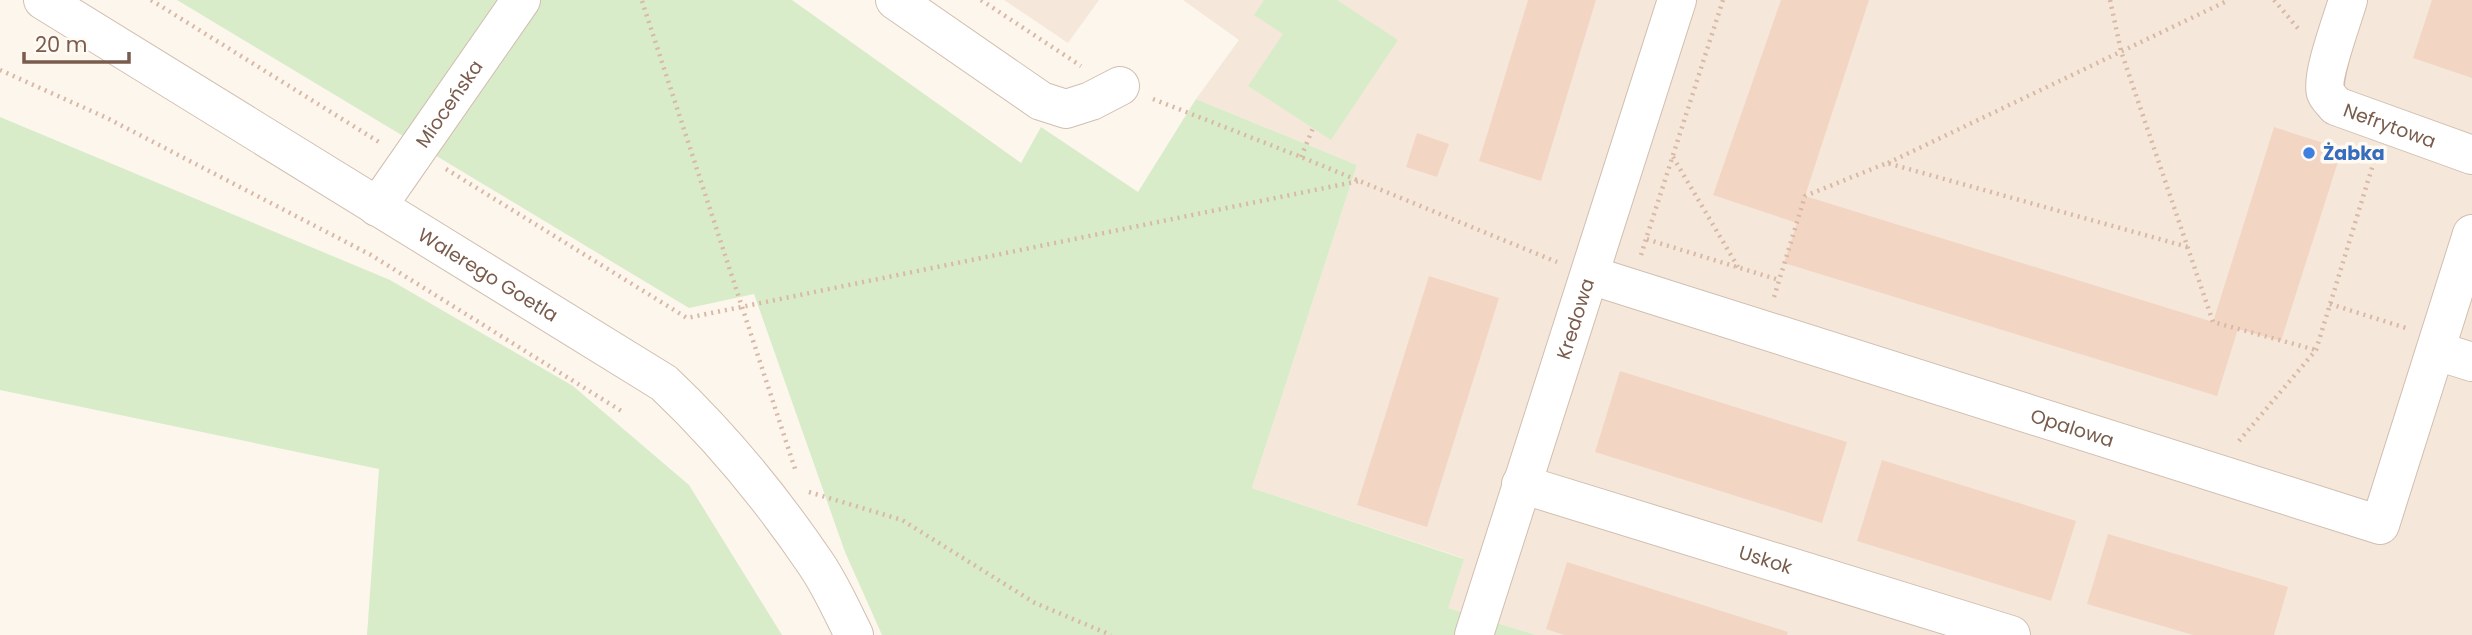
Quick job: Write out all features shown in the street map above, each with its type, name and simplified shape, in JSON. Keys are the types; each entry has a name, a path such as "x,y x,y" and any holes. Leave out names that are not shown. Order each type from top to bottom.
{"street":[{"name":"Walerego Goetla","path":"43,0 664,383 698,415 776,509 817,566 854,635"},
{"name":"Mioceńska","path":"377,207 521,0"},
{"path":"895,0 1041,101 1066,109 1091,101 1120,86"},
{"name":"Kredowa","path":"1474,635 1676,0"},
{"name":"Nefrytowa","path":"2348,0 2324,82 2326,94 2336,106 2472,155"},
{"path":"2450,350 2472,234"},
{"name":"Opalowa","path":"1590,275 2380,526 2450,350"},
{"name":"Uskok","path":"1521,484 2011,635"}],"path":[{"path":"151,0 384,145"},
{"path":"981,0 1070,61 1120,86 1590,275"},
{"path":"1723,0 1646,239 1779,280"},
{"path":"2110,0 2121,51 2213,322 2316,349"},
{"path":"1764,330 1805,196 1887,163 2229,0"},
{"path":"642,1 798,477"},
{"path":"0,70 107,118 371,256 623,412"},
{"path":"2213,472 2316,349 2385,124"},
{"path":"1301,157 1312,128"},
{"path":"1672,156 1739,267"},
{"path":"435,162 687,318 1359,180"},
{"path":"1887,163 2188,247"},
{"path":"2330,304 2450,350"},
{"path":"802,490 902,520 1035,603 1111,635"}],"shaded area":[{"path":"1004,0 1099,0 1068,43"},
{"path":"1183,0 2472,0 2472,635 1536,635 1447,608 1463,558 1252,488 1357,165 1196,99 1239,40"}],"green space":[{"path":"177,0 792,0 1021,163 1041,127 1138,192 1196,99 1357,165 1252,488 1464,559 1448,608 1536,635 882,635 845,552 754,294 689,308"},
{"path":"1264,0 1337,0 1398,40 1331,140 1248,86 1283,34 1254,15"},
{"path":"0,117 390,280 573,386 689,485 782,635 367,635 379,469 0,390"}],"building":[{"path":"1528,0 1596,0 1541,181 1479,161"},
{"path":"1781,0 1869,0 1805,196 2213,322 2274,127 2342,149 2281,341 2238,329 2217,396 1784,263 1797,223 1713,195"},
{"path":"2432,0 2472,0 2472,78 2413,58"},
{"path":"1417,133 1449,144 1437,177 1406,167"},
{"path":"1429,276 1499,298 1427,527 1357,505"},
{"path":"1620,371 1847,442 1822,523 1595,452"},
{"path":"1882,460 2076,521 2051,601 1857,541"},
{"path":"2108,534 2288,587 2274,635 2193,635 2087,604"},
{"path":"1567,562 1788,632 1787,635 1564,635 1546,629"}],"place":[{"name":"Żabka","path":"2309,153"}]}
